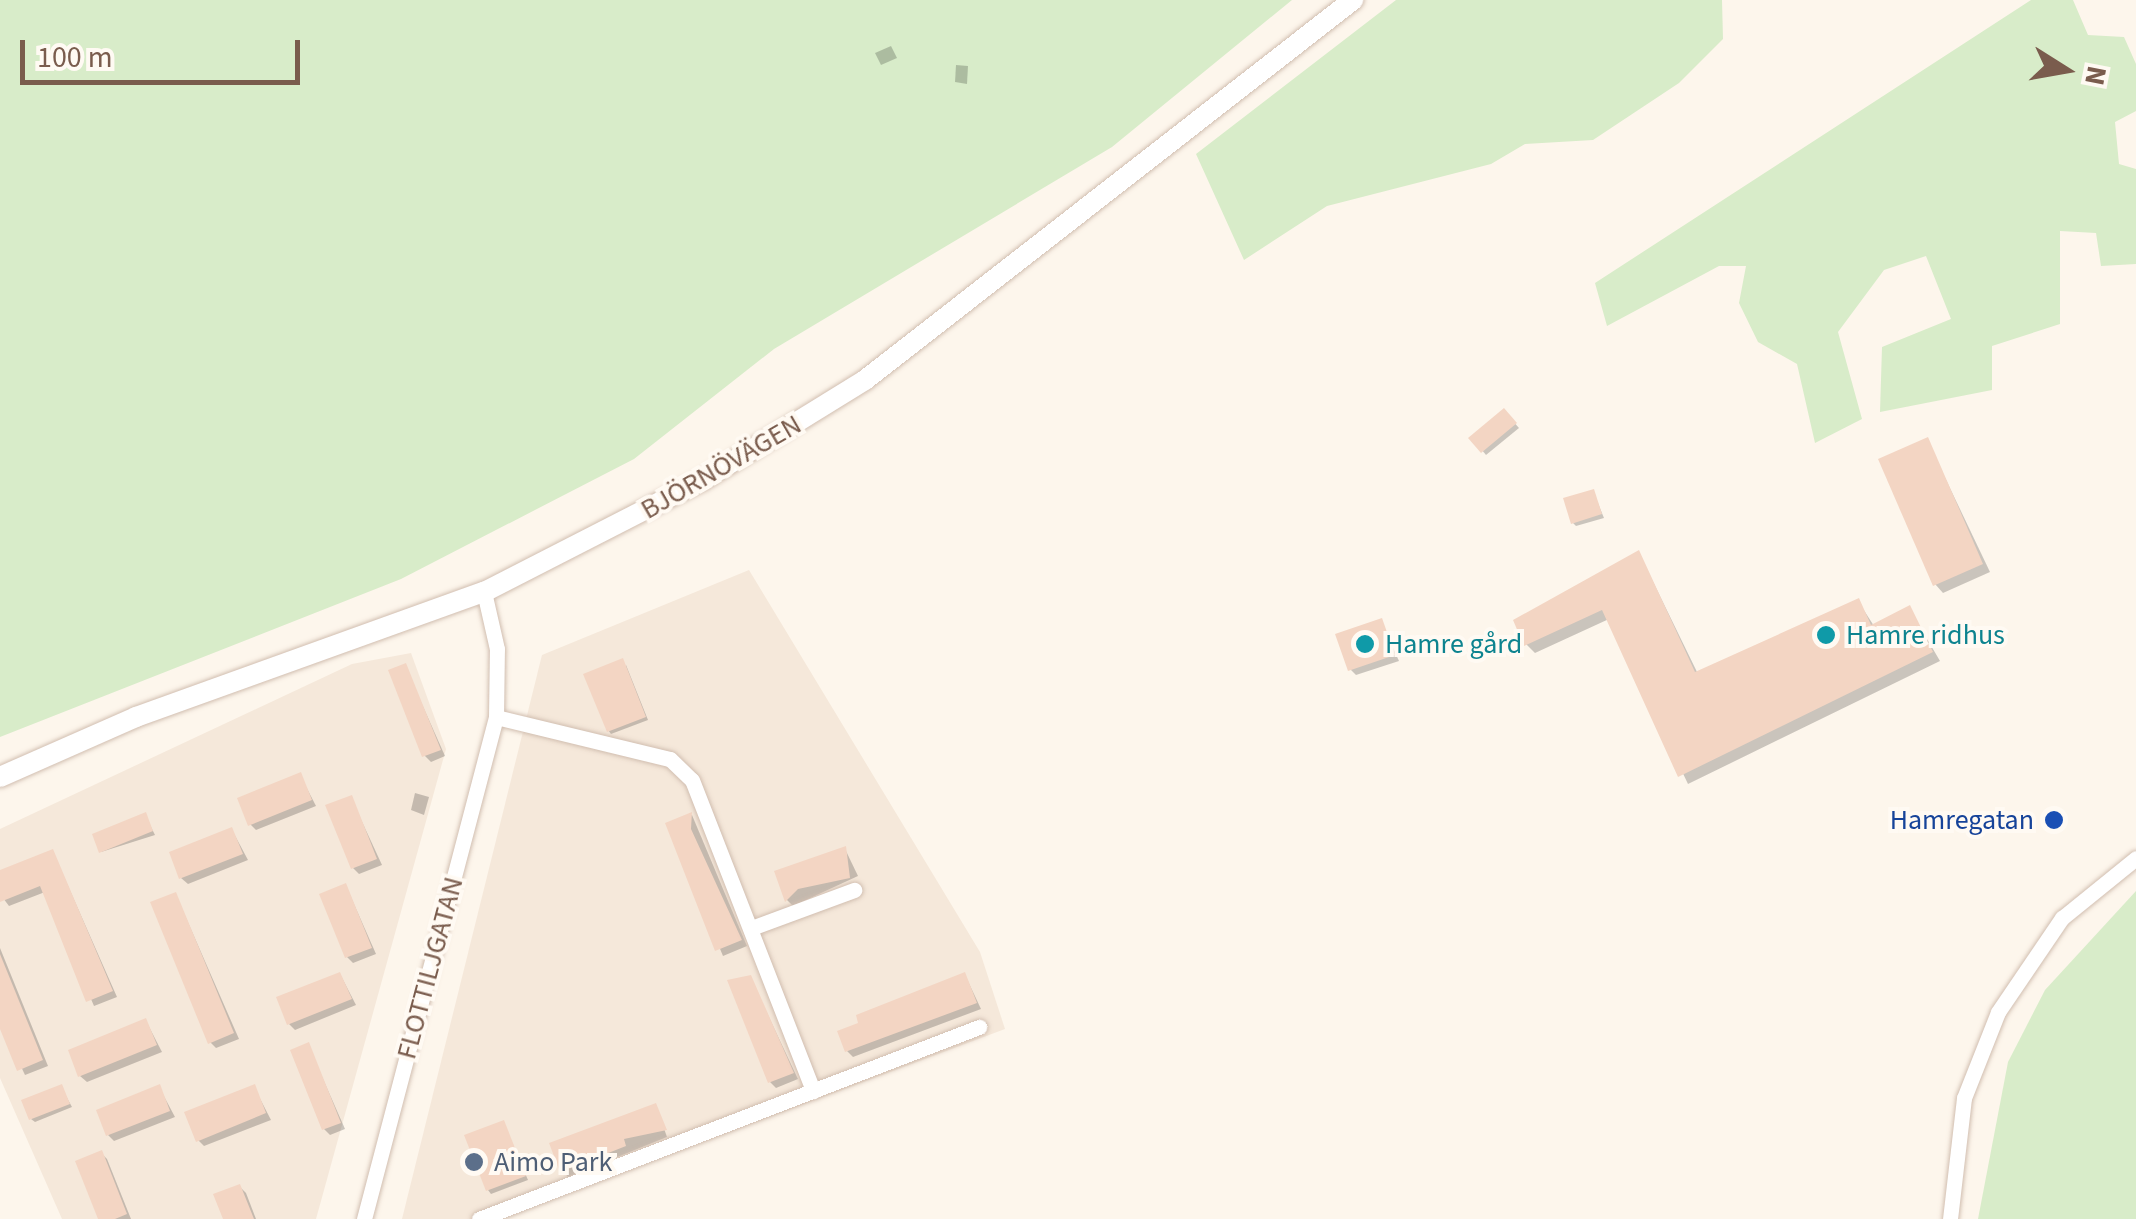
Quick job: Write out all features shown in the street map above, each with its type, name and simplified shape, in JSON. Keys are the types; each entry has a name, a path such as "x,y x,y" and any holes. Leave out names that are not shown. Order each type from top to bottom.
{"main road":[{"name":"BJÖRNÖVÄGEN","path":"0,777 136,717 484,592 625,524 864,380 1354,0"}],"street":[{"name":"FLOTTILJGATAN","path":"364,1219 496,716 497,648 484,592"},
{"path":"496,716 682,769 754,928 813,1091"},
{"path":"1950,1219 1964,1098 1998,1012 2062,918 2136,858"},
{"path":"754,928 854,890"},
{"path":"479,1219 978,1027"}],"shaded area":[{"path":"749,570 980,952 1005,1029 498,1219 402,1219 542,655"},
{"path":"411,653 446,749 316,1219 62,1219 0,1078 0,829 352,664"}],"green space":[{"path":"0,0 1292,0 1112,147 774,349 634,459 401,579 0,737"},
{"path":"1396,0 1722,0 1723,39 1679,83 1593,140 1525,144 1491,164 1327,206 1244,260 1196,154"},
{"path":"2031,0 2073,0 2088,35 2124,37 2136,64 2136,111 2115,122 2119,164 2136,169 2136,264 2101,266 2096,233 2060,231 2060,324 1992,346 1992,390 1880,412 1882,347 1951,319 1926,256 1884,270 1838,332 1862,419 1815,443 1797,364 1758,342 1739,303 1746,266 1719,266 1607,326 1595,283"},
{"path":"2136,891 2136,1219 1978,1219 2008,1062 2045,990"}],"building":[{"path":"1504,408 1517,423 1481,453 1468,438"},
{"path":"1928,437 1983,564 1933,586 1878,459"},
{"path":"1594,489 1602,514 1571,524 1563,498"},
{"name":"Hamre ridhus","path":"1639,550 1695,672 1859,598 1871,625 1910,605 1933,652 1678,777 1602,610 1524,646 1513,620"},
{"name":"Hamre gård","path":"1382,618 1395,655 1348,671 1335,634"},
{"path":"623,658 646,717 607,732 583,674"},
{"path":"406,663 441,750 422,757 388,670"},
{"path":"301,772 312,800 248,826 237,798"},
{"path":"352,795 377,859 351,869 325,805"},
{"path":"146,812 153,831 99,853 92,834"},
{"path":"692,812 691,829 742,940 715,951 665,823"},
{"path":"232,827 243,854 179,879 169,852"},
{"path":"846,846 850,878 798,889 785,902 774,871"},
{"path":"53,849 113,991 86,1002 40,886 0,902 0,870"},
{"path":"346,883 372,948 345,958 319,894"},
{"path":"176,892 234,1033 208,1044 150,902"},
{"path":"0,954 43,1060 17,1071 0,1029"},
{"path":"340,972 352,999 287,1025 276,997"},
{"path":"965,972 977,1003 845,1052 837,1031 858,1023 856,1015"},
{"path":"751,975 794,1073 768,1083 727,980"},
{"path":"146,1018 157,1045 78,1077 68,1050"},
{"path":"309,1042 341,1123 322,1130 290,1050"},
{"path":"62,1084 70,1104 29,1120 21,1100"},
{"path":"160,1084 170,1111 106,1136 96,1110"},
{"path":"255,1084 266,1113 196,1142 184,1112"},
{"path":"656,1103 667,1130 624,1139 626,1146 560,1172 549,1143"},
{"path":"504,1120 526,1176 486,1191 464,1135"},
{"path":"102,1150 127,1214 115,1219 98,1219 75,1161"},
{"path":"240,1184 254,1219 223,1219 213,1194"}],"place":[{"name":"Hamre ridhus","path":"1826,635"},
{"name":"Hamre gård","path":"1365,644"},
{"name":"Hamregatan","path":"2054,820"},
{"name":"Aimo Park","path":"474,1162"}]}
